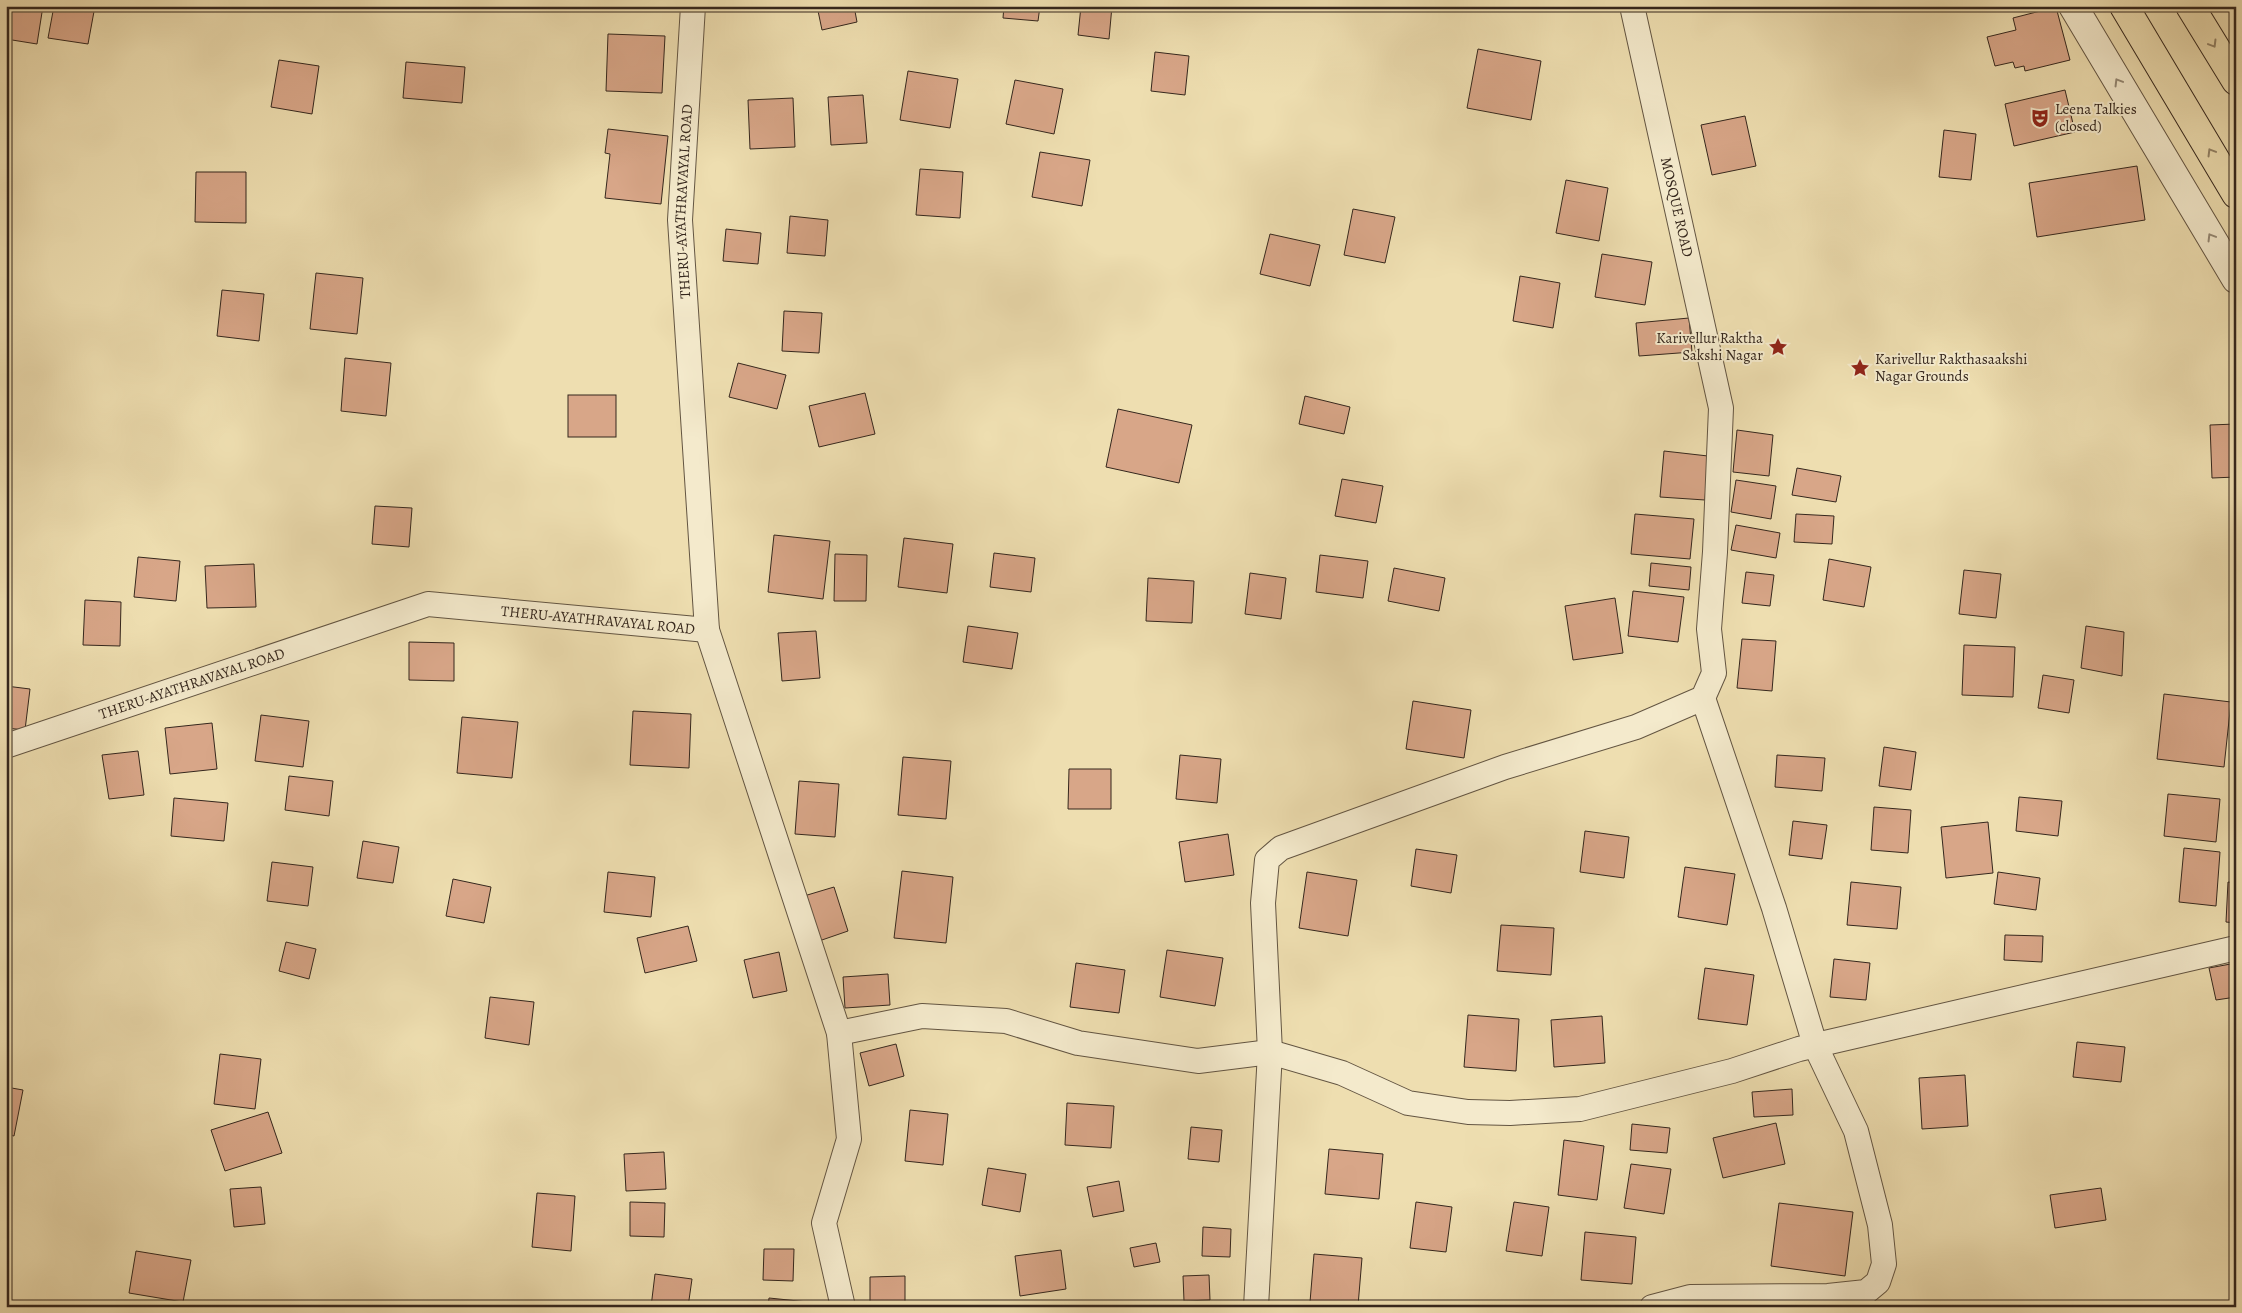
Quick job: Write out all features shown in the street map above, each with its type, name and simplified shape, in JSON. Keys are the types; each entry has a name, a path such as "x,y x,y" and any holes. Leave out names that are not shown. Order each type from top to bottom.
{"highway":[{"path":"2124,6 2236,194"},
{"path":"2190,6 2236,81"}],"street":[{"name":"THERU-AYATHRAVAYAL ROAD","path":"6,746 428,604 707,630 680,220 693,6"},
{"name":"MOSQUE ROAD","path":"1632,6 1721,408 1716,543 1708,629 1714,673 1703,698"},
{"path":"2073,6 2236,279"},
{"path":"707,630 839,1033 849,1139 824,1223 843,1307"},
{"path":"1256,1307 1270,1052 1263,902 1267,860 1282,848 1505,767 1636,727 1703,698 1774,908 1815,1045 1856,1131 1880,1225 1884,1264 1878,1282 1866,1292 1828,1296 1690,1297 1652,1307"},
{"path":"839,1033 922,1016 1006,1021 1078,1043 1198,1061 1270,1052 1342,1073 1408,1103 1468,1112 1510,1113 1580,1109 1732,1071 1815,1045 2236,948"}],"building":[{"path":"6,6 43,6 37,44 6,39"},
{"path":"54,6 95,6 88,44 48,38"},
{"path":"817,6 854,6 857,22 822,30"},
{"path":"1004,6 1040,6 1038,21 1003,18"},
{"path":"1081,6 1112,6 1109,39 1078,35"},
{"path":"1141,6 1177,6 1177,11"},
{"path":"2056,7 2070,60 2025,71 2024,66 2015,68 2013,62 1995,66 1987,37 2016,30 2013,18"},
{"path":"608,34 665,36 662,93 606,91"},
{"path":"1478,49 1541,61 1531,120 1467,108"},
{"path":"1155,52 1189,56 1185,95 1151,91"},
{"path":"279,60 319,66 312,114 271,107"},
{"path":"406,62 465,67 462,103 403,98"},
{"path":"908,71 958,79 950,128 900,120"},
{"path":"1015,80 1063,89 1054,134 1006,124"},
{"name":"Leena Talkies (closed)","path":"2065,90 2075,132 2014,146 2005,104"},
{"path":"863,95 867,143 831,145 828,97"},
{"path":"793,98 795,147 750,149 748,100"},
{"path":"1745,116 1756,166 1712,175 1701,125"},
{"path":"608,129 668,136 661,204 605,198 610,154 605,153"},
{"path":"1944,130 1976,134 1971,180 1939,177"},
{"path":"1040,152 1090,160 1082,206 1032,197"},
{"path":"2137,166 2145,220 2037,237 2029,183"},
{"path":"920,169 963,172 960,218 916,215"},
{"path":"196,172 246,172 246,223 195,222"},
{"path":"1566,180 1608,188 1599,241 1556,233"},
{"path":"1353,209 1395,217 1385,263 1344,255"},
{"path":"790,216 828,220 825,256 787,253"},
{"path":"726,229 761,233 758,264 723,261"},
{"path":"1270,234 1320,245 1310,286 1260,274"},
{"path":"1602,254 1652,262 1645,305 1595,297"},
{"path":"316,273 363,278 357,334 310,329"},
{"path":"1520,276 1560,283 1553,328 1513,321"},
{"path":"222,290 264,294 259,341 217,336"},
{"path":"784,311 822,313 819,353 782,351"},
{"path":"1689,318 1692,352 1639,356 1636,323"},
{"path":"345,358 391,363 386,416 341,411"},
{"path":"738,363 786,375 777,409 729,397"},
{"path":"865,393 875,434 819,447 809,406"},
{"path":"568,395 616,395 616,437 568,437"},
{"path":"1305,396 1350,407 1344,434 1299,424"},
{"path":"1118,409 1192,425 1179,483 1106,467"},
{"path":"2236,424 2236,477 2212,478 2210,425"},
{"path":"1737,430 1773,435 1769,476 1733,472"},
{"path":"1664,451 1708,456 1705,500 1660,497"},
{"path":"1797,468 1841,476 1836,502 1792,495"},
{"path":"1342,479 1383,486 1376,523 1335,516"},
{"path":"1736,480 1776,486 1771,519 1731,512"},
{"path":"375,506 412,508 409,547 372,544"},
{"path":"1635,514 1694,519 1690,559 1631,554"},
{"path":"1796,514 1834,516 1832,544 1794,542"},
{"path":"1736,525 1780,533 1776,558 1731,550"},
{"path":"774,535 830,541 823,599 768,592"},
{"path":"904,538 953,544 947,593 898,587"},
{"path":"994,553 1035,558 1031,592 990,587"},
{"path":"835,554 867,555 866,601 834,601"},
{"path":"1320,555 1368,561 1363,598 1316,592"},
{"path":"138,557 180,561 176,601 134,597"},
{"path":"1829,559 1871,567 1864,607 1823,600"},
{"path":"1651,563 1691,567 1689,590 1649,586"},
{"path":"254,564 256,607 207,608 205,566"},
{"path":"1394,568 1445,578 1439,611 1388,601"},
{"path":"1964,570 2001,574 1996,618 1959,614"},
{"path":"1746,572 1774,575 1770,606 1742,603"},
{"path":"1250,573 1286,578 1281,619 1245,614"},
{"path":"1148,578 1194,581 1192,623 1146,621"},
{"path":"1633,591 1684,597 1678,642 1628,636"},
{"path":"1615,598 1623,653 1573,660 1565,606"},
{"path":"85,600 121,602 120,646 83,645"},
{"path":"968,626 1018,633 1012,669 963,662"},
{"path":"2086,626 2124,632 2122,676 2081,668"},
{"path":"816,631 820,678 782,681 778,633"},
{"path":"1742,639 1776,641 1772,691 1737,688"},
{"path":"409,642 454,643 454,681 409,680"},
{"path":"1964,645 2015,647 2013,697 1962,695"},
{"path":"2043,675 2074,680 2069,713 2038,708"},
{"path":"6,686 30,689 25,730 6,728"},
{"path":"2164,694 2231,702 2224,767 2157,759"},
{"path":"1413,701 1471,710 1464,758 1406,749"},
{"path":"633,711 691,714 689,768 630,765"},
{"path":"261,715 309,721 303,767 255,761"},
{"path":"462,717 518,722 512,778 457,773"},
{"path":"212,723 217,769 170,774 165,728"},
{"path":"1884,747 1916,752 1911,790 1879,786"},
{"path":"138,751 144,795 109,799 102,755"},
{"path":"1180,755 1221,759 1217,803 1176,799"},
{"path":"1777,755 1825,758 1822,791 1775,787"},
{"path":"903,757 951,761 946,819 898,815"},
{"path":"1069,769 1111,769 1111,809 1068,809"},
{"path":"289,776 333,781 329,816 285,810"},
{"path":"799,781 839,784 835,837 795,834"},
{"path":"2168,794 2220,799 2216,842 2164,836"},
{"path":"2019,797 2062,801 2058,836 2016,831"},
{"path":"174,798 228,803 224,841 171,836"},
{"path":"1874,807 1911,810 1908,853 1871,850"},
{"path":"1793,821 1827,825 1822,859 1789,855"},
{"path":"1988,822 1993,873 1946,878 1941,827"},
{"path":"1585,831 1629,837 1624,878 1580,872"},
{"path":"1228,834 1234,875 1185,882 1179,842"},
{"path":"363,841 399,847 393,883 357,878"},
{"path":"2184,848 2220,852 2216,906 2179,902"},
{"path":"1416,849 1457,855 1451,893 1411,886"},
{"path":"272,862 313,867 308,906 267,901"},
{"path":"1685,867 1735,874 1727,925 1678,917"},
{"path":"902,871 953,877 946,943 894,938"},
{"path":"608,872 655,877 651,917 604,912"},
{"path":"1307,872 1357,880 1348,936 1299,928"},
{"path":"1998,872 2040,878 2036,910 1994,904"},
{"path":"453,879 491,887 484,923 446,916"},
{"path":"1851,882 1901,887 1897,929 1847,925"},
{"path":"2228,882 2236,883 2236,923 2226,922"},
{"path":"834,887 848,931 819,941 804,896"},
{"path":"1501,925 1554,928 1551,975 1497,971"},
{"path":"688,926 697,961 645,973 637,938"},
{"path":"2005,935 2043,936 2042,962 2004,960"},
{"path":"286,942 316,949 309,979 279,971"},
{"path":"1167,950 1223,958 1215,1006 1160,997"},
{"path":"779,952 787,991 753,998 744,960"},
{"path":"1834,959 1870,963 1866,1000 1830,997"},
{"path":"1076,963 1125,970 1119,1013 1070,1007"},
{"path":"2236,963 2236,997 2216,1000 2209,968"},
{"path":"1705,968 1754,975 1747,1025 1698,1019"},
{"path":"888,974 890,1005 845,1008 843,977"},
{"path":"490,997 534,1002 529,1045 485,1038"},
{"path":"1468,1015 1519,1019 1516,1071 1464,1067"},
{"path":"1602,1016 1605,1063 1554,1067 1551,1020"},
{"path":"2077,1042 2125,1047 2121,1082 2073,1077"},
{"path":"896,1044 904,1076 869,1086 860,1053"},
{"path":"220,1054 261,1059 255,1109 214,1104"},
{"path":"1965,1075 1968,1126 1922,1129 1919,1078"},
{"path":"6,1087 23,1090 14,1136 6,1134"},
{"path":"1792,1089 1793,1115 1754,1117 1752,1092"},
{"path":"1067,1103 1114,1106 1111,1148 1065,1145"},
{"path":"910,1110 948,1114 943,1165 905,1161"},
{"path":"268,1112 282,1153 225,1171 211,1130"},
{"path":"1776,1123 1785,1164 1723,1178 1713,1138"},
{"path":"1632,1124 1670,1128 1667,1153 1630,1150"},
{"path":"1191,1127 1222,1130 1219,1162 1188,1159"},
{"path":"1564,1140 1604,1146 1597,1200 1558,1195"},
{"path":"1329,1149 1383,1154 1379,1199 1325,1194"},
{"path":"664,1152 666,1189 626,1191 624,1154"},
{"path":"1631,1164 1671,1169 1664,1214 1624,1208"},
{"path":"988,1168 1026,1174 1020,1212 982,1205"},
{"path":"1119,1181 1124,1211 1093,1217 1087,1187"},
{"path":"261,1187 265,1224 234,1227 230,1189"},
{"path":"2101,1188 2106,1220 2055,1228 2050,1195"},
{"path":"537,1193 575,1196 571,1251 532,1247"},
{"path":"630,1202 665,1203 664,1237 630,1236"},
{"path":"1416,1202 1452,1207 1446,1252 1410,1248"},
{"path":"1514,1202 1549,1207 1542,1256 1506,1251"},
{"path":"1779,1203 1853,1212 1845,1276 1771,1266"},
{"path":"1203,1227 1231,1229 1230,1257 1202,1256"},
{"path":"1585,1232 1636,1237 1632,1284 1581,1280"},
{"path":"1156,1243 1160,1262 1134,1267 1130,1248"},
{"path":"764,1249 794,1249 793,1281 763,1280"},
{"path":"1061,1250 1066,1289 1020,1296 1015,1256"},
{"path":"136,1251 191,1260 183,1302 129,1293"},
{"path":"1314,1254 1362,1258 1358,1306 1310,1302"},
{"path":"655,1274 692,1279 688,1307 651,1307"},
{"path":"1209,1275 1210,1300 1184,1301 1183,1276"},
{"path":"905,1276 905,1307 870,1307 870,1277"},
{"path":"769,1298 808,1302 808,1307 768,1307"}],"place":[{"name":"Leena Talkies (closed)","path":"2040,118"},
{"name":"Karivellur Raktha Sakshi Nagar","path":"1778,347"},
{"name":"Karivellur Rakthasaakshi Nagar Grounds","path":"1860,368"}]}
